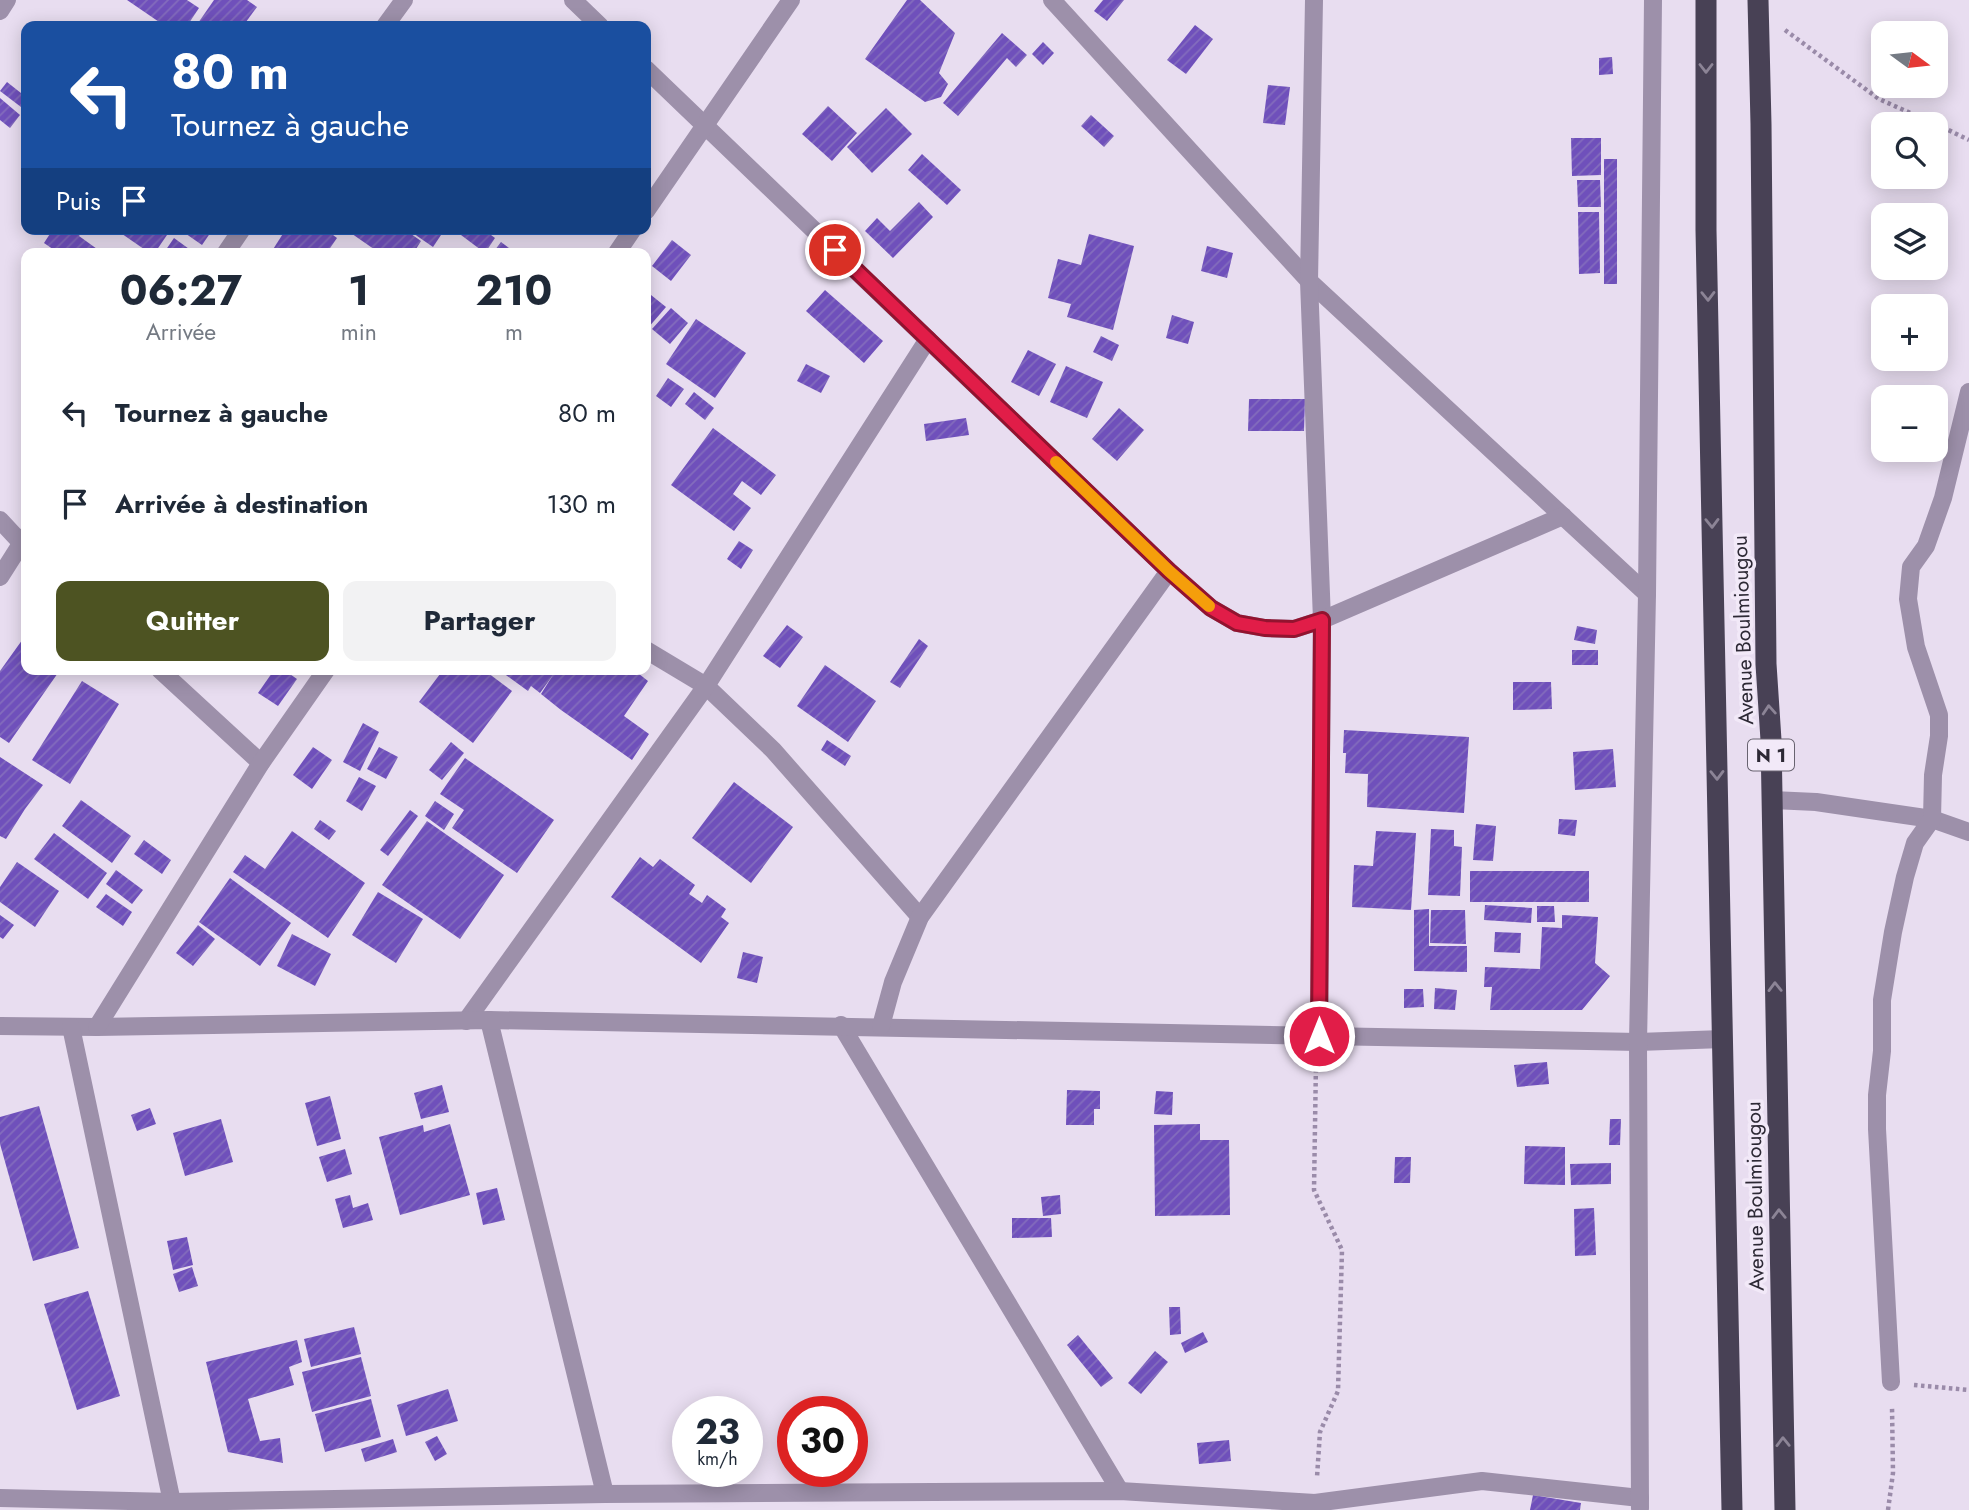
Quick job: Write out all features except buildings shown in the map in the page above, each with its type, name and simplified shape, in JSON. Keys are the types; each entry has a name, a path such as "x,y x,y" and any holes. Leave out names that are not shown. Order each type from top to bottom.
{"highway":[{"name":"Avenue Boulmiougou","path":"1706,0 1706,230 1732,1510"},
{"name":"Avenue Boulmiougou","path":"1758,6 1766,664 1771,740 1785,1510"}],"street":[{"path":"0,11 7,0"},
{"path":"389,21 404,0"},
{"path":"573,0 595,21"},
{"path":"651,204 791,0"},
{"path":"1052,0 1309,281 1647,594"},
{"path":"1314,0 1309,281 1322,620 1318,1036"},
{"path":"0,1498 174,1506 605,1494 1120,1491 1315,1507 1482,1481 1640,1504 1638,1042 1647,594 1653,0"},
{"path":"651,74 1169,571 1211,608 1237,623 1294,629 1322,620 1563,516"},
{"path":"466,1021 706,686 928,340"},
{"path":"1891,1382 1877,1129 1882,1000 1905,877 1915,843 1932,819 1933,775 1939,736 1939,715 1916,647 1908,599 1911,567 1926,546 1943,498 1969,393"},
{"path":"0,520 21,538"},
{"path":"0,578 21,548"},
{"path":"881,1026 893,982 920,916 1169,571"},
{"path":"651,653 706,686 773,750 920,916"},
{"path":"165,675 261,763"},
{"path":"97,1027 261,763 323,675"},
{"path":"1772,800 1816,802 1932,819 1967,829"},
{"path":"0,1026 97,1027 489,1020 1638,1042 1723,1039"},
{"path":"489,1020 605,1494"},
{"path":"841,1025 1120,1491"},
{"path":"71,1027 174,1506"}],"path":[{"path":"1758,6 1880,99 1909,112"},
{"path":"1948,130 1969,140"},
{"path":"1315,1507 1320,1432 1338,1391 1342,1250 1314,1191 1318,1036"},
{"path":"1888,1510 1893,1473 1891,1382 1969,1390"}],"slow traffic":[{"path":"1056,462 1209,606"}],"route":[{"path":"835,250 1169,571 1211,608 1237,623 1265,628 1294,629 1322,620 1319,1036"}]}
